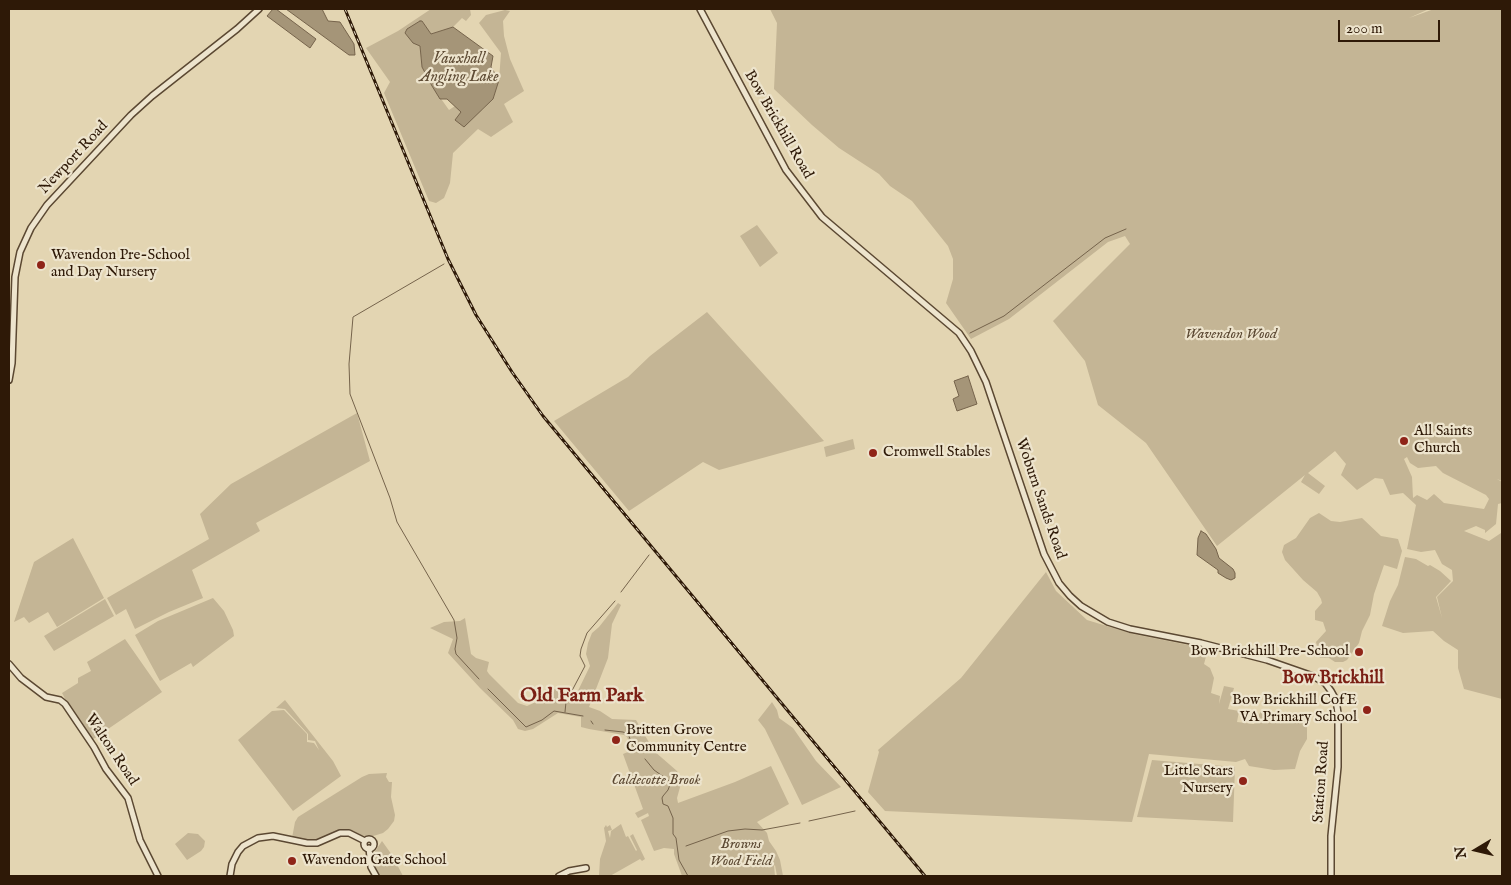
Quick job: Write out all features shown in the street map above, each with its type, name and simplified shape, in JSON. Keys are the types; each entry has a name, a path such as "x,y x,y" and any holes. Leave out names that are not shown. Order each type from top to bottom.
{"street":[{"name":"Newport Road","path":"9,380 12,363 15,277 20,252 30,228 48,205 131,115 259,9"},
{"name":"Bow Brickhill Road","path":"700,9 786,170 816,210 959,333 964,341"},
{"name":"Woburn Sands Road","path":"964,341 986,382 1044,554 1059,582 1070,596 1081,606 1108,622 1130,629 1251,655 1320,679 1331,691"},
{"name":"Walton Road","path":"9,664 21,678 45,697 60,700 64,704 94,747 106,769 128,798 141,842 158,876"},
{"name":"Station Road","path":"1331,691 1337,703 1338,740 1337,786 1331,836 1331,876"},
{"path":"230,876 232,864 238,852 243,846 258,838 273,836 317,843 340,833 349,833 365,841 369,839 373,841 372,846 369,848 371,867 376,876"},
{"path":"559,876 570,871 586,868"}],"green space":[{"path":"431,9 470,9 471,15 466,21 462,18 453,27 431,34 422,21 412,26 405,33 420,46 422,67 432,86 449,110 455,106 461,112 482,110 493,99 499,80 501,53 479,23 486,15 505,10 510,11 503,21 504,36 510,59 524,91 504,104 513,122 491,137 478,129 453,153 450,183 444,198 436,203 429,201 384,93 390,82 366,48 398,31"},
{"name":"Wavendon Wood","path":"770,9 1429,9 1409,18 1434,9 1502,9 1502,481 1497,479 1502,482 1502,503 1498,504 1496,524 1485,533 1485,530 1476,526 1464,531 1489,541 1502,534 1502,699 1464,689 1458,668 1458,650 1433,631 1403,633 1382,626 1390,601 1398,585 1405,557 1416,559 1428,566 1430,565 1451,581 1436,597 1442,618 1437,597 1453,581 1452,570 1442,564 1435,550 1421,552 1407,549 1416,505 1403,493 1390,495 1383,479 1375,478 1357,490 1341,475 1346,464 1335,451 1308,473 1325,486 1319,494 1301,482 1305,475 1217,546 1146,443 1098,405 1085,361 1053,321 1130,244 1125,236 1108,242 1009,319 971,339 946,303 953,279 953,259 948,246 912,201 890,186 879,174 839,148 774,89 777,23","holes":["1407,457 1410,463 1418,468 1436,466 1443,473 1486,495 1489,499 1484,509 1444,503 1434,494 1427,500 1417,495 1413,498 1412,477 1404,459"]},
{"path":"757,225 778,253 760,267 740,236"},
{"path":"707,312 824,441 719,470 703,462 629,511 554,421 628,377 650,356"},
{"path":"357,413 370,461 256,523 260,531 192,570 203,598 135,629 126,609 116,615 107,598 209,539 200,514 231,484"},
{"path":"853,439 855,449 826,457 824,447"},
{"path":"1319,513 1331,521 1340,522 1362,518 1381,536 1398,539 1402,551 1397,569 1384,565 1374,594 1370,615 1362,631 1359,643 1347,660 1343,662 1335,662 1329,658 1320,658 1316,642 1326,631 1323,622 1315,620 1315,611 1322,603 1321,599 1317,592 1285,560 1282,552 1284,545 1296,538 1310,518"},
{"path":"73,538 104,598 57,627 48,612 29,623 24,617 14,622 34,562"},
{"path":"1046,572 1056,591 1087,620 1133,634 1208,649 1204,664 1210,668 1214,678 1211,693 1220,696 1219,704 1224,686 1234,688 1228,709 1239,711 1237,722 1254,724 1261,711 1290,720 1307,721 1307,739 1300,751 1295,769 1274,770 1249,766 1245,759 1236,762 1149,754 1132,822 885,811 868,792 878,750 961,678"},
{"path":"213,598 224,611 234,636 193,667 191,663 160,681 135,635 158,621"},
{"path":"105,599 114,616 54,651 44,636"},
{"path":"618,603 621,605 612,624 608,658 589,707 600,711 612,719 636,720 654,751 677,771 682,780 677,798 678,803 735,782 771,766 789,804 757,822 767,833 769,841 776,851 783,876 777,876 775,865 775,876 682,876 674,849 664,848 654,851 641,820 649,816 648,813 638,818 635,813 643,809 623,754 633,750 627,737 581,727 581,717 558,713 533,729 525,731 518,729 513,720 448,653 453,639 430,628 444,622 460,621 465,618 471,654 476,658 489,662 487,671 489,674 518,703 527,706 538,701 544,694 557,688 565,690 574,699 590,666 586,654 592,633"},
{"path":"125,639 162,692 92,740 77,721 62,693 78,683 78,678 91,671 87,662"},
{"path":"285,700 333,761 341,776 293,811 238,740 272,711 284,710 307,734 307,742 314,743 319,750 315,741 308,740 308,734 285,709 276,708"},
{"path":"772,702 779,718 793,728 816,761 841,787 802,805 765,729 758,720"},
{"path":"1152,760 1235,767 1233,822 1137,817"},
{"path":"387,773 386,777 389,782 392,782 391,797 395,815 394,821 383,833 370,837 350,833 315,842 292,838 295,822 298,817 362,777 369,774"},
{"path":"621,824 626,837 628,836 636,851 630,836 633,834 645,859 642,861 640,859 610,876 599,876 600,859 606,841 604,828 606,825 607,827 610,825 612,830 608,831 610,838 611,831"},
{"path":"188,833 198,834 205,841 201,851 187,860 175,844"},
{"path":"382,841 403,876 378,876 373,861 374,853"}],"water":[{"path":"273,9 276,9 316,39 310,48 267,16"},
{"path":"286,9 322,9 328,21 340,22 354,44 355,55 349,55"},
{"name":"Vauxhall Angling Lake","path":"422,21 431,34 453,27 493,56 491,67 499,80 493,99 464,127 455,120 461,112 447,99 440,99 432,86 422,67 420,46 413,43 405,33 407,29"},
{"path":"968,376 977,404 957,411 953,399 959,396 954,381"},
{"path":"1201,531 1206,534 1216,549 1219,558 1233,569 1235,578 1231,580 1226,578 1197,555 1198,538"}],"waterway":[{"path":"970,333 1004,316 1105,238 1126,229"},
{"path":"444,264 353,317 349,364 350,394 390,498 397,522 454,620 457,638 456,654 479,679"},
{"path":"621,592 649,555"},
{"path":"565,712 566,702 585,666 580,656 587,633 615,601"},
{"path":"488,689 526,727 542,720 554,711 583,716"},
{"path":"605,730 628,734 634,748"},
{"path":"645,759 654,770 671,782 662,798 663,804 668,806 673,818 673,834 676,838 679,860 688,876"},
{"path":"809,821 855,811"},
{"path":"686,846 728,831 762,830 800,823"}],"railway":[{"path":"345,9 448,259 476,315 512,372 543,416 925,876"}],"place":[{"name":"Wavendon Pre-School and Day Nursery","path":"41,265"},
{"name":"All Saints Church","path":"1404,441"},
{"name":"Cromwell Stables","path":"873,453"},
{"name":"Bow Brickhill Pre-School","path":"1359,652"},
{"name":"Bow Brickhill CofE VA Primary School","path":"1367,710"},
{"name":"Britten Grove Community Centre","path":"616,740"},
{"name":"Little Stars Nursery","path":"1243,781"},
{"name":"Wavendon Gate School","path":"292,861"}],"district":[{"name":"Bow Brickhill","path":"1333,679"},
{"name":"Old Farm Park","path":"582,697"}],"park label":[{"name":"Caldecotte Brook","path":"656,781"},
{"name":"Browns Wood Field","path":"741,854"}]}
